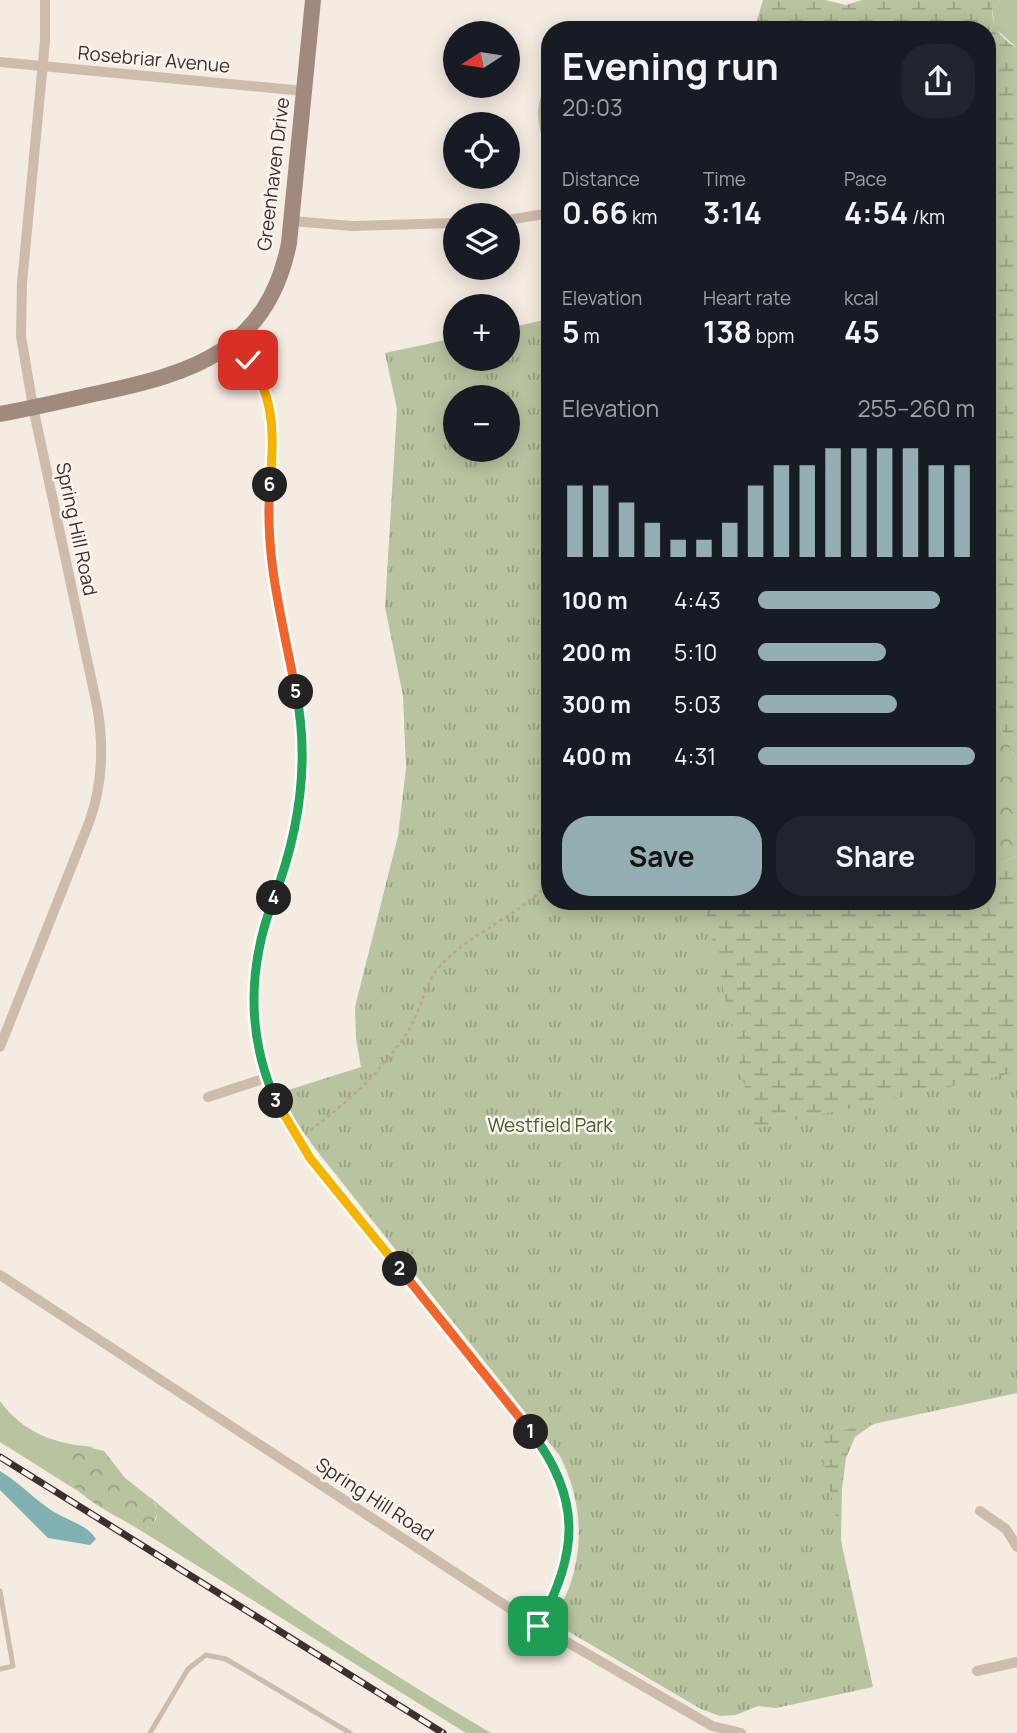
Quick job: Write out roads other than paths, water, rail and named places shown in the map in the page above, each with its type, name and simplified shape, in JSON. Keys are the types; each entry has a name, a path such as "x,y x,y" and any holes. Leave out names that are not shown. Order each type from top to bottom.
{"street":[{"name":"Spring Hill Road","path":"0,1047 86,829 98,789 102,754 97,706 22,346 20,305 42,66 45,0"},
{"name":"Greenhaven Drive","path":"0,414 175,375 208,360 234,342 259,313 273,290 285,259 292,221 313,0"},
{"name":"Rosebriar Avenue","path":"0,62 304,91"},
{"path":"520,218 541,214"},
{"path":"292,221 352,226 443,223"},
{"path":"234,342 259,377 272,419 270,551 275,591 298,699 302,737 300,791 294,835 263,929 254,972 255,1030 266,1078 297,1140 532,1433 555,1468 569,1514 569,1548 562,1580 538,1626"},
{"path":"208,1097 266,1078"},
{"name":"Spring Hill Road","path":"0,1275 538,1626 712,1726 741,1733"},
{"path":"980,1511 1006,1529 1017,1547"},
{"path":"977,1671 1017,1662"}],"lane":[{"path":"0,1591 13,1666 0,1669"},
{"path":"150,1733 188,1669 205,1656 226,1659 351,1733"}],"water":[{"path":"0,1471 54,1512 77,1523 96,1539 90,1545 48,1538 0,1490"}],"railway":[{"path":"0,1457 443,1733"}],"park label":[{"name":"Westfield Park","path":"550,1125"}]}
